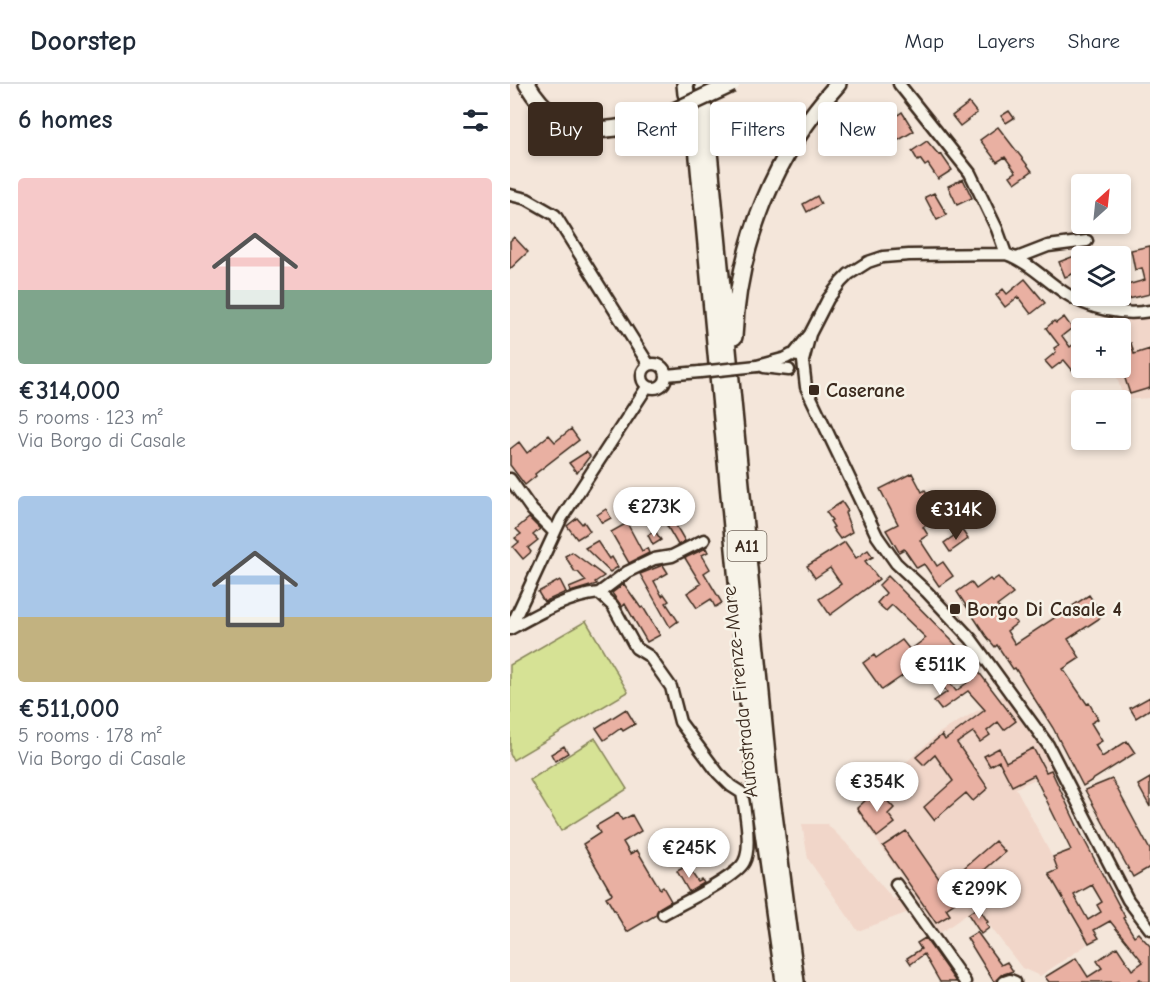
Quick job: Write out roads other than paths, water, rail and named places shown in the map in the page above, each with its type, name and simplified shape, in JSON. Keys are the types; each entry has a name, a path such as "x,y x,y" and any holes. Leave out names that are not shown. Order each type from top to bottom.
{"highway":[{"path":"527,84 549,111 570,124 585,129 602,130 636,125 672,112 732,84"},
{"path":"733,400 737,297 757,218 768,190 796,138 817,108 838,84"},
{"name":"Autostrada Firenze-Mare","path":"784,982 758,796 699,166 696,113 733,400 769,776 796,982"}],"street":[{"path":"899,84 970,173 1012,256 1082,303 1119,312 1150,311"},
{"path":"510,195 527,199 555,215 649,365"},
{"path":"806,387 786,366 797,360 828,299 841,282 857,268 875,259 909,255 1012,256 1048,246 1087,241"},
{"path":"666,375 797,360"},
{"path":"797,360 806,387 877,536 896,563 971,639 1048,745 1128,900 1150,929"},
{"path":"649,365 660,366 666,375 665,381 660,386 647,387 641,377 643,370 649,365"},
{"path":"757,366 790,371"},
{"path":"510,629 554,532 647,387"},
{"path":"510,479 532,510 554,532"},
{"path":"510,629 539,613 585,594 598,593 627,572 654,559 672,556 704,540"},
{"path":"598,593 613,606 636,648 650,656 671,687 680,722 718,773 742,793 747,855 739,871 663,914"},
{"path":"896,884 965,982"},
{"path":"1004,982 1010,980 1015,982"}],"place":[{"name":"Caserane","path":"814,390"},
{"name":"Borgo Di Casale 4","path":"955,609"}]}
